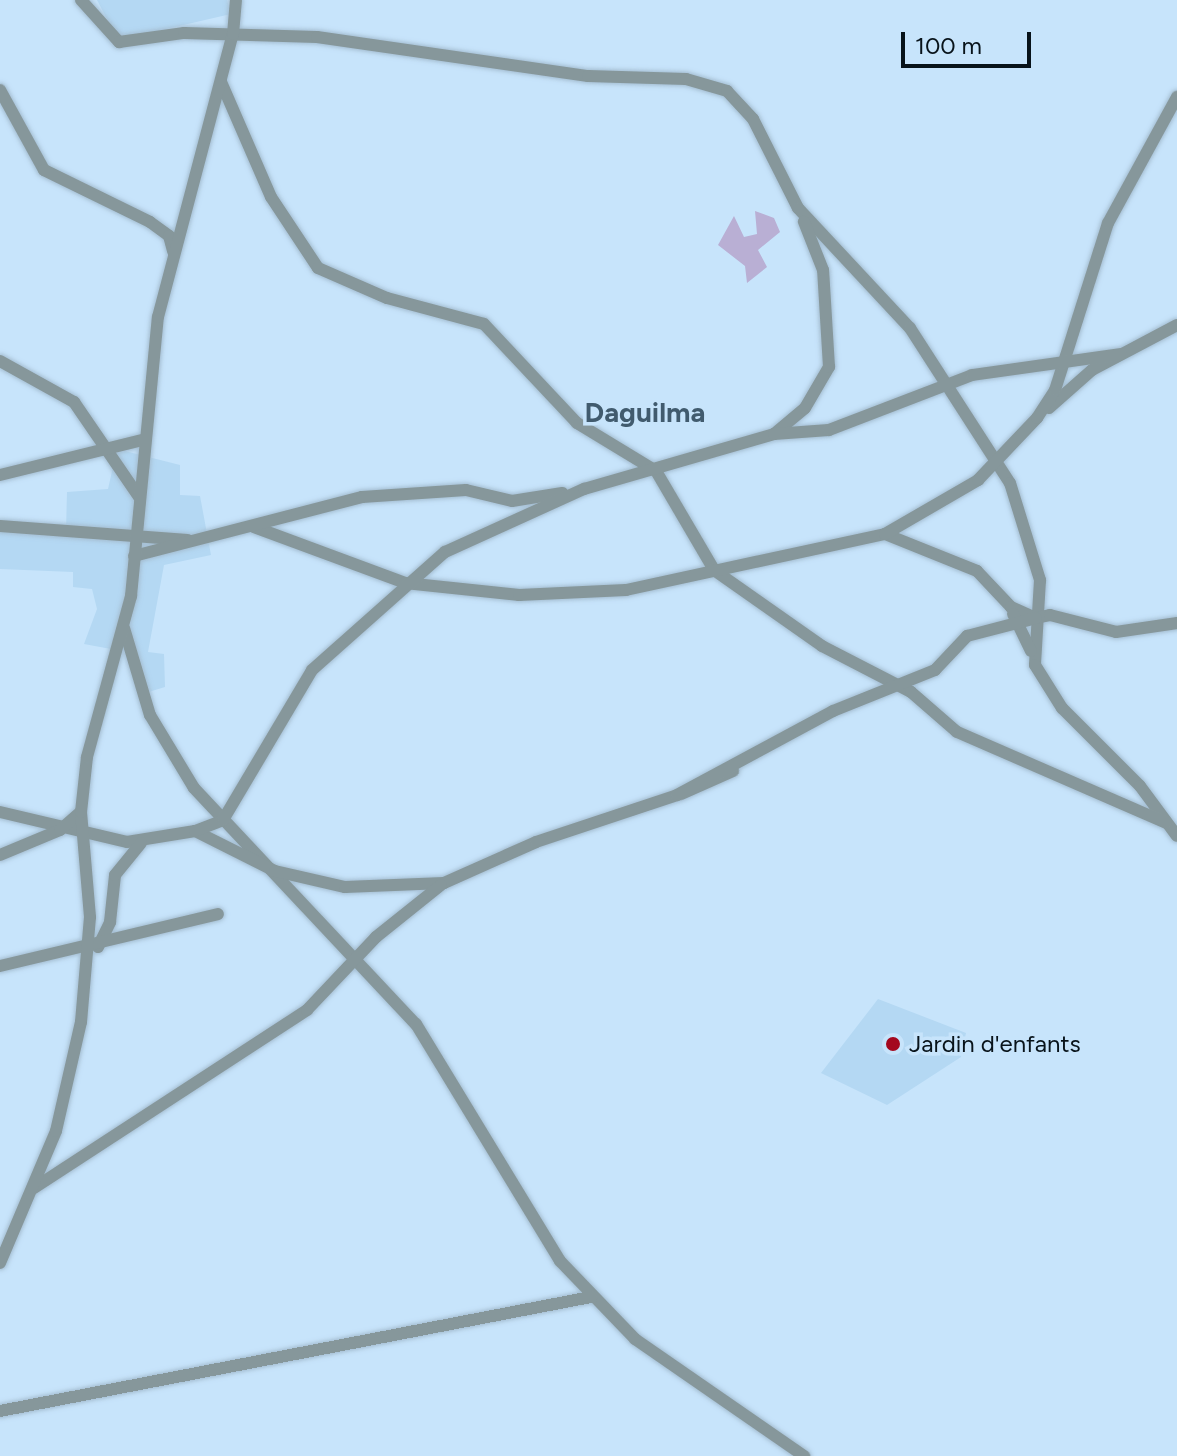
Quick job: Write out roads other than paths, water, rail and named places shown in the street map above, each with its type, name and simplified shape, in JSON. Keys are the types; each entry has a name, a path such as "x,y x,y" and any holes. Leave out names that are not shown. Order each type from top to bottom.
{"street":[{"path":"81,0 119,42 233,34 331,38 588,76 709,84 753,119 798,208 823,270 831,352 805,408 774,434"},
{"path":"94,944 81,812 87,757 123,623 134,556 145,389 173,251 233,34 236,0"},
{"path":"221,81 271,197 318,268 387,298 484,324 577,423 656,471 714,570 819,643 899,685 957,732 1169,824"},
{"path":"0,90 44,170 150,222 169,236 173,251"},
{"path":"1037,418 1065,356 1108,223 1177,97"},
{"path":"798,208 910,328 996,465 1034,553 1034,656"},
{"path":"254,527 405,583 519,595 626,590 885,534 996,465 1037,418 1121,354 1177,325"},
{"path":"134,556 362,497 466,490 512,501 584,489 656,471 774,434 829,430 948,387 972,375 1065,356 1121,354"},
{"path":"0,361 74,402 139,497"},
{"path":"0,475 143,440"},
{"path":"0,812 60,830 141,843 195,831 223,820 312,670 405,583 445,552 584,489"},
{"path":"0,526 198,541"},
{"path":"885,534 977,571 1005,601 1062,708 1177,836"},
{"path":"1005,601 1036,618"},
{"path":"32,1189 307,1010 359,961 376,937 444,883 536,842 677,795 742,765 833,711 935,670 967,636 1016,620 1050,615 1116,632 1177,623"},
{"path":"123,623 150,715 223,820 359,961 424,1036 560,1261 591,1297 635,1339 804,1456"},
{"path":"0,855 60,830 81,812"},
{"path":"195,831 275,871 345,887 444,883"},
{"path":"0,1263 32,1189 69,1080 86,966 115,875 141,843"},
{"path":"0,966 218,914"},
{"path":"0,1411 591,1297"}],"place":[{"name":"Jardin d'enfants","path":"893,1044"}],"district":[{"name":"Daguilma","path":"645,412"}]}
